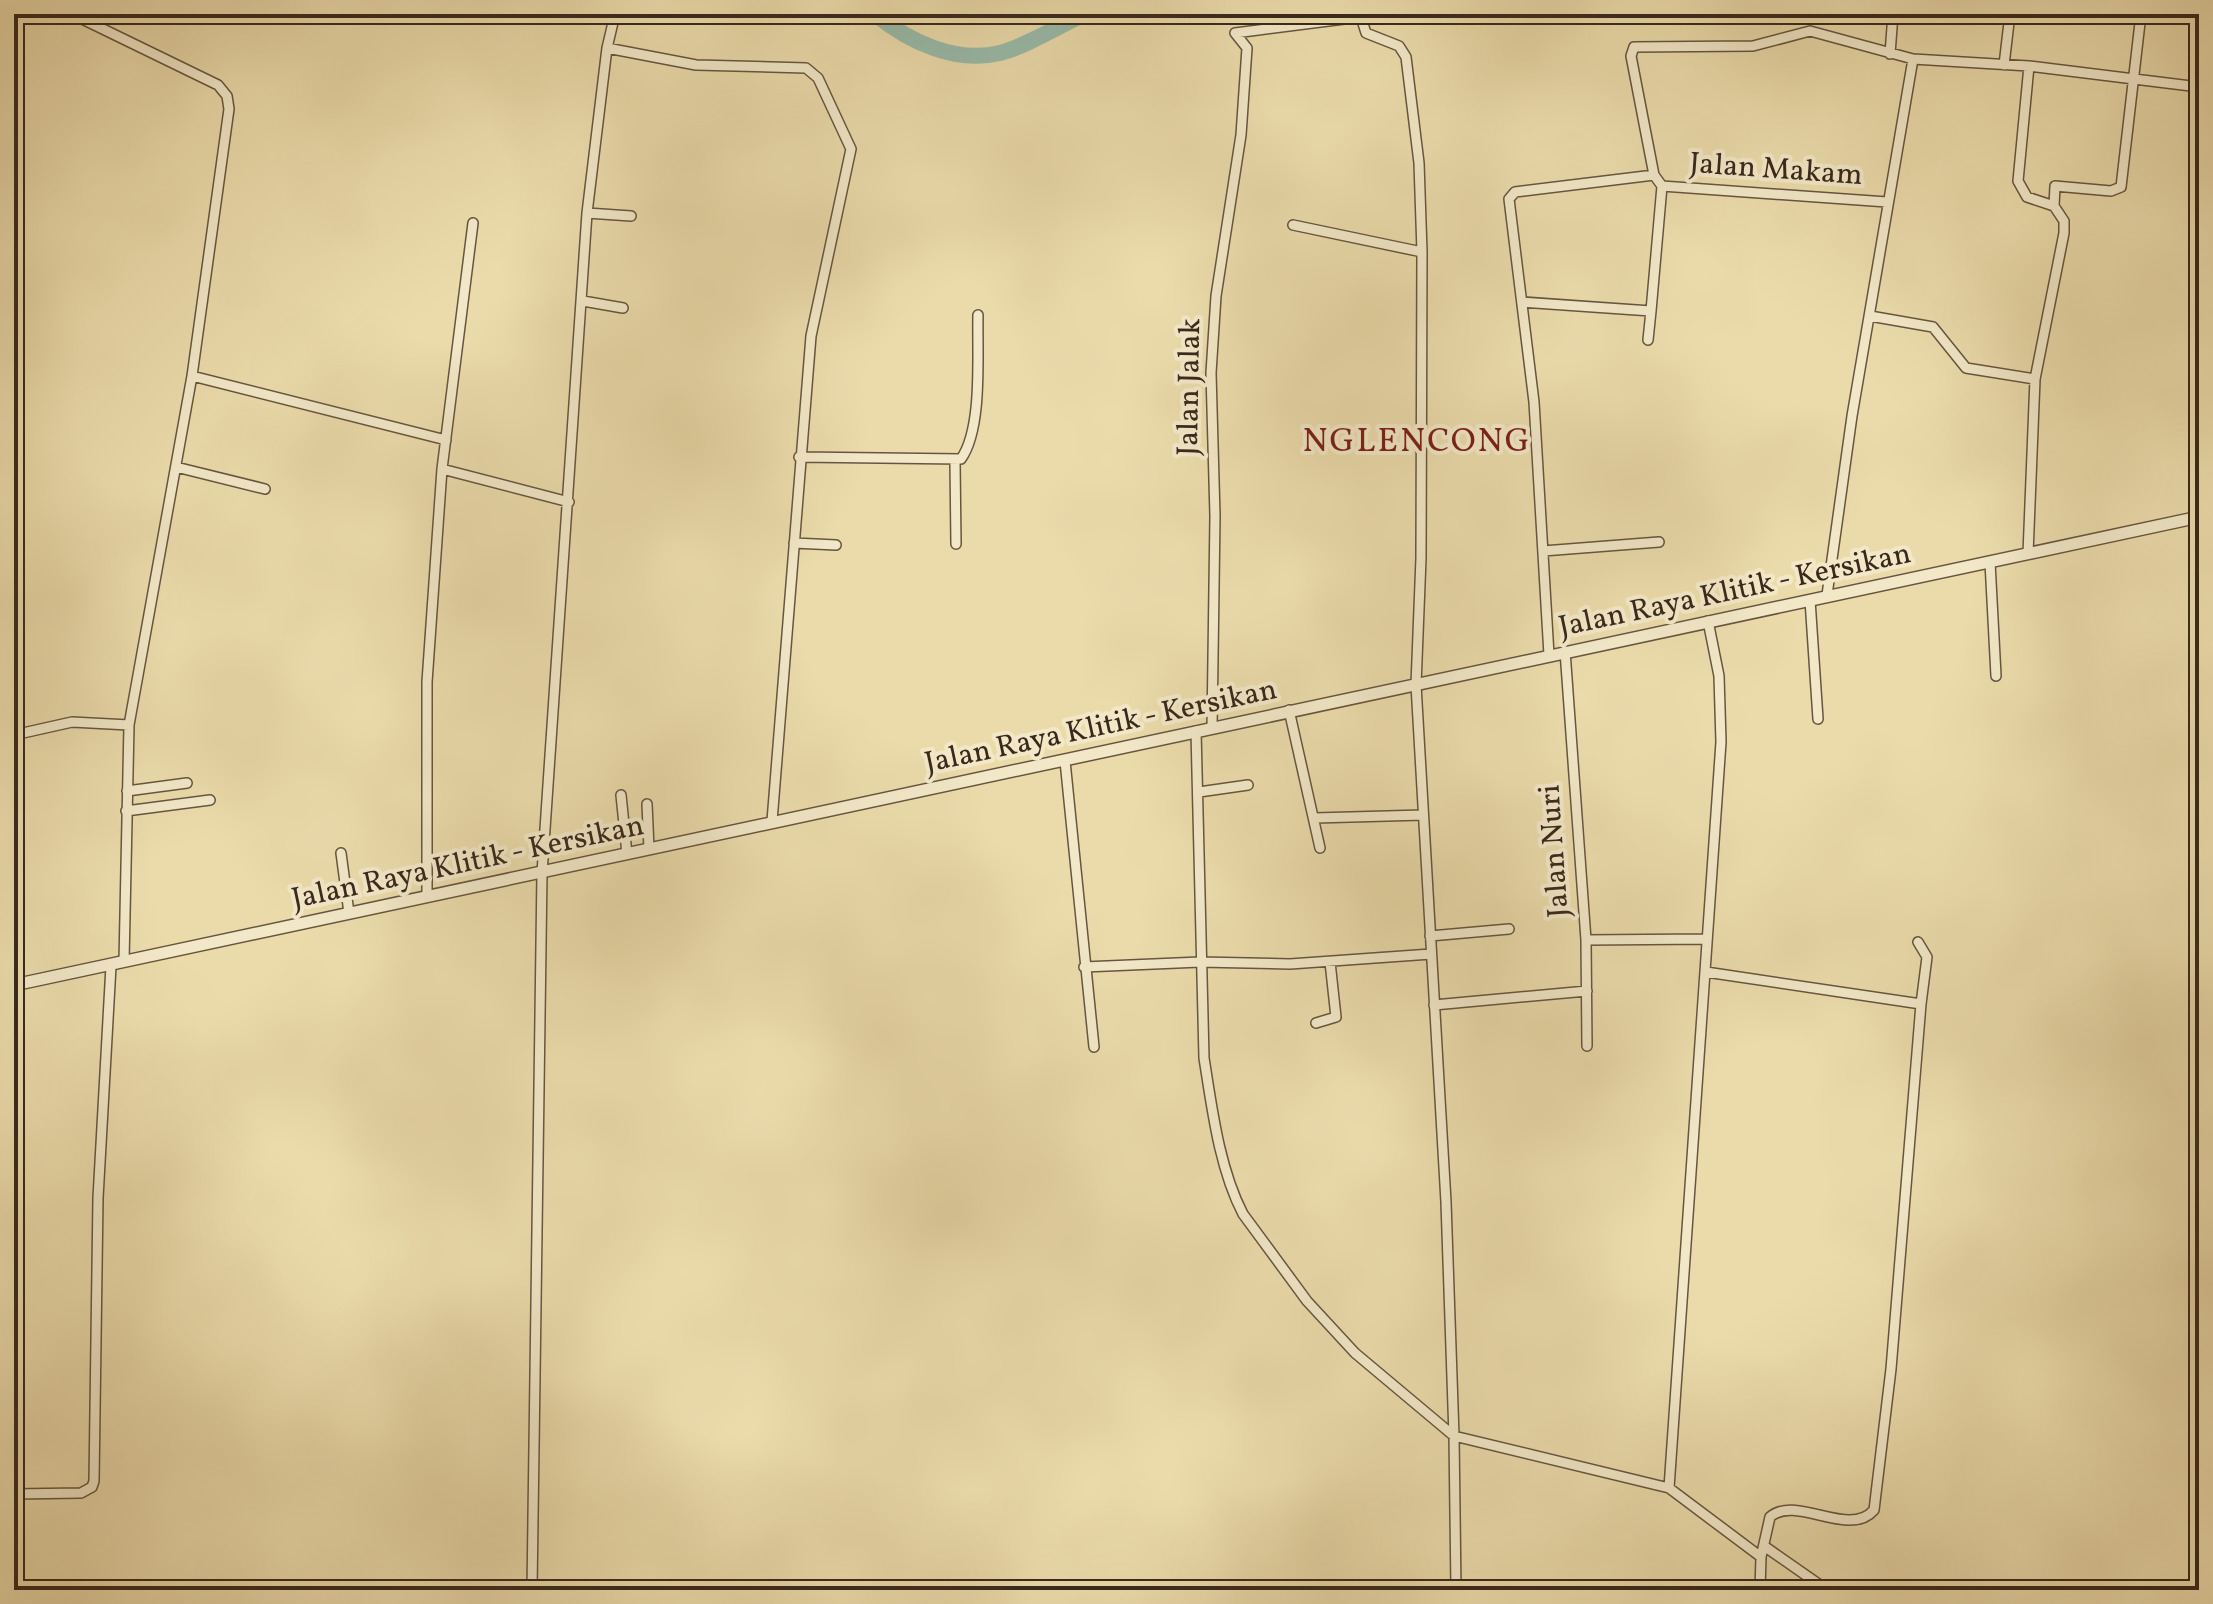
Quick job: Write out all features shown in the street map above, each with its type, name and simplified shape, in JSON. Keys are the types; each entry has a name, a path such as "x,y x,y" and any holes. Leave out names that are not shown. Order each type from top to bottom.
{"street":[{"path":"14,1494 81,1493 92,1487 94,1481 98,1198 118,964 129,725 192,376 228,130 227,96 218,85 72,14"},
{"path":"532,1590 542,873 587,213 607,48 615,14"},
{"path":"1890,54 1893,14"},
{"path":"2004,65 2010,14"},
{"path":"2028,554 2035,379 2064,233 2064,221 2054,206 2055,186 2111,191 2121,187 2141,14"},
{"path":"1360,16 1366,33 1399,46 1406,57 1419,163 1423,412 1416,685 1454,1436 1456,1590"},
{"name":"Jalan Jalak","path":"1212,728 1215,516 1211,373 1216,296 1241,135 1247,48 1235,33 1360,16"},
{"path":"1648,340 1662,186 1654,175 1631,56 1634,47 1753,46 1810,31 1913,59 2029,66 2199,87"},
{"path":"607,48 696,65 806,68 818,78 849,138 850,161 811,336 772,821"},
{"path":"1827,595 1831,550 1913,59"},
{"path":"2029,66 2018,181 2027,197 2054,206"},
{"path":"1549,655 1534,402 1509,199 1512,194 1654,175"},
{"name":"Jalan Makam","path":"1662,186 1887,202"},
{"path":"587,213 631,216"},
{"path":"427,896 427,682 442,469 473,223"},
{"path":"1293,225 1422,252"},
{"path":"583,301 623,308"},
{"path":"1522,302 1651,311"},
{"path":"799,457 955,462 966,452 974,418 978,315"},
{"path":"1870,316 1933,327 1966,368 2035,379"},
{"path":"192,376 446,440"},
{"path":"955,462 956,544"},
{"path":"176,467 265,489"},
{"path":"442,469 569,502"},
{"name":"Jalan Raya Klitik - Kersikan","path":"14,985 2199,517"},
{"path":"1543,551 1659,542"},
{"path":"794,543 836,545"},
{"path":"1990,562 1996,676"},
{"path":"1810,600 1818,719"},
{"path":"1669,1488 1721,742 1719,676 1708,621"},
{"name":"Jalan Nuri","path":"1565,651 1586,940 1587,1046"},
{"path":"1289,710 1320,848"},
{"path":"14,735 72,722 129,725"},
{"path":"1196,731 1200,1017 1212,1111 1243,1214 1307,1301 1355,1353 1454,1436 1669,1488 1761,1557"},
{"path":"1065,761 1094,1047"},
{"path":"127,791 187,783"},
{"path":"1199,792 1248,785"},
{"path":"621,795 627,854"},
{"path":"126,811 210,800"},
{"path":"647,804 649,849"},
{"path":"1315,818 1423,815"},
{"path":"341,853 349,913"},
{"path":"1430,936 1509,929"},
{"path":"1586,940 1707,939"},
{"path":"1760,1590 1761,1557 1770,1517 1774,1513 1797,1512 1854,1519 1866,1518 1874,1510 1891,1369 1927,957 1918,942"},
{"path":"1084,967 1200,962 1330,962 1431,954"},
{"path":"1316,1023 1336,1017 1330,962"},
{"path":"1706,972 1921,1004"},
{"path":"1434,1005 1587,991"},
{"path":"1764,1546 1827,1590"}],"waterway":[{"path":"875,14 902,33 933,48 949,53 983,56 1022,45 1085,14"}],"district":[{"name":"NGLENCONG","path":"1417,442"}]}
